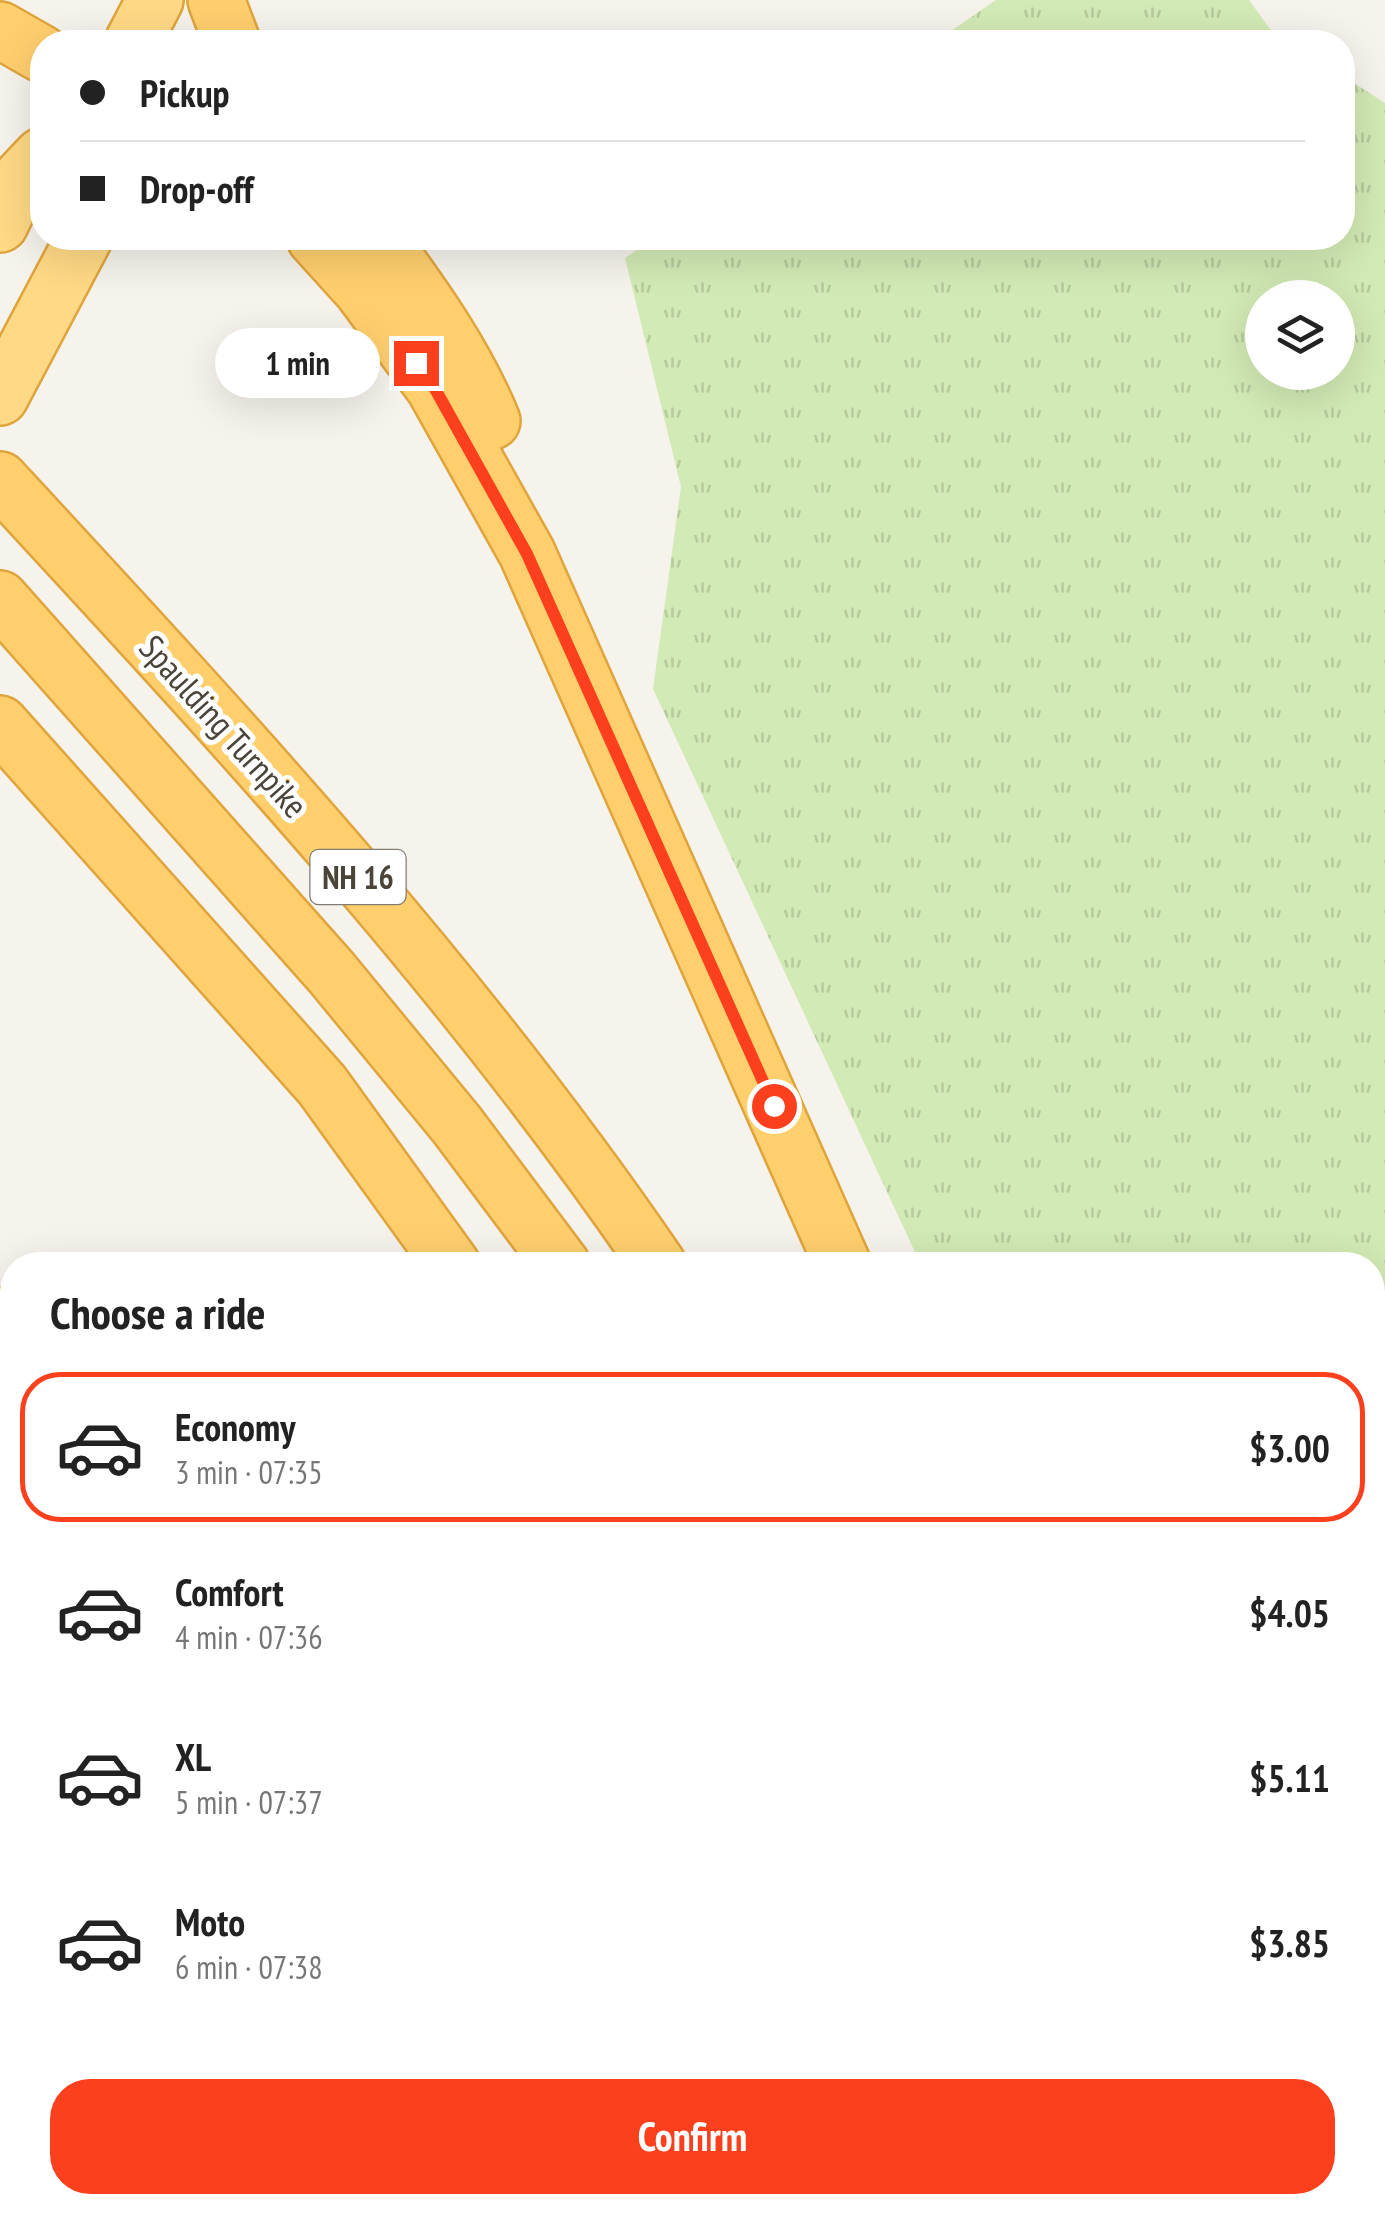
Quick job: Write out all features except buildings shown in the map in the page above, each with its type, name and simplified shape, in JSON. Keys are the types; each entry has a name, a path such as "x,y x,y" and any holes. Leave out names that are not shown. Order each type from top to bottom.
{"highway":[{"path":"139,30 155,0"},
{"path":"216,0 227,30"},
{"path":"0,30 30,47"},
{"path":"0,224 30,169"},
{"path":"0,396 78,250"},
{"path":"326,250 362,290 434,387 527,554 837,1252"},
{"path":"389,250 424,298 480,392 518,482 527,554"},
{"name":"Spaulding Turnpike","path":"15,496 198,694 394,920 492,1038 648,1252"},
{"name":"NH 16","path":"0,600 332,972 457,1125 552,1252"},
{"path":"0,724 322,1085 443,1252"}],"green space":[{"path":"996,0 1249,0 1272,30 952,30"},
{"path":"1355,84 1385,103 1385,1252 915,1252 653,689 681,487 625,258 637,250 1355,250"}],"route":[{"path":"416,363 434,387 527,554 774,1106"}]}
